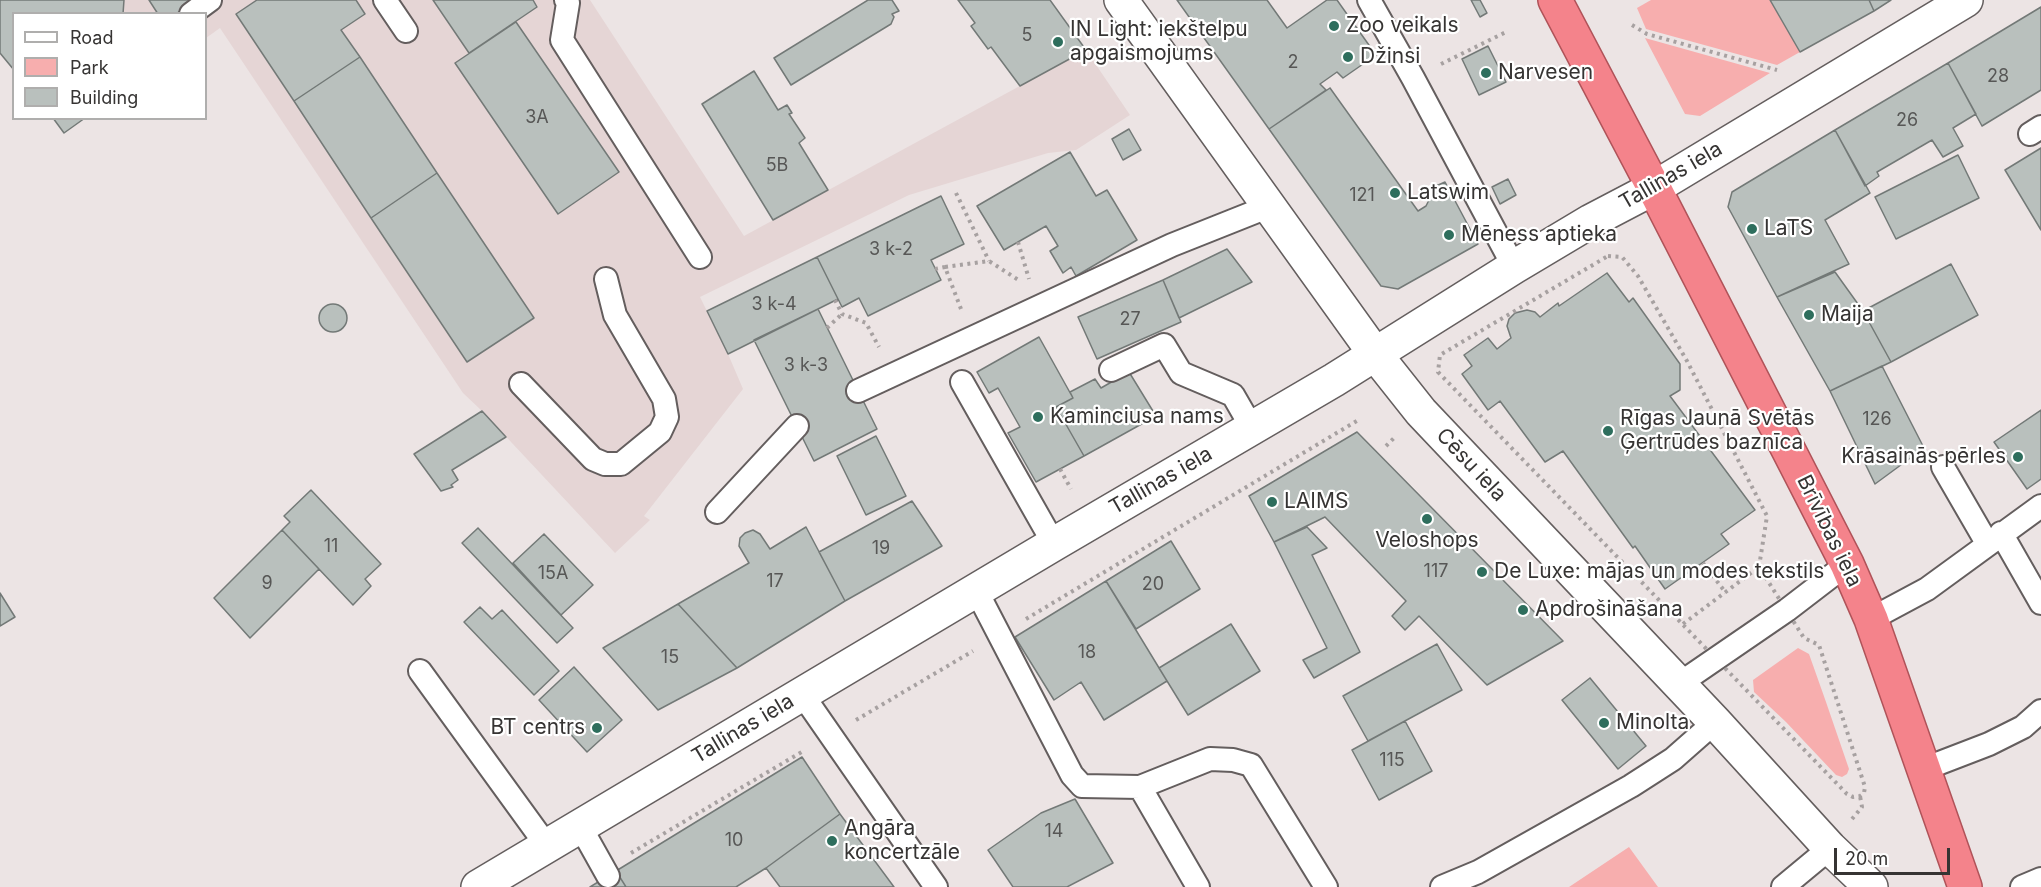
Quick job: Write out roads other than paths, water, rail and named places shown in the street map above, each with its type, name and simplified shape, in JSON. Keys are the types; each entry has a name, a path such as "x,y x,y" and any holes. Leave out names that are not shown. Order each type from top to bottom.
{"highway":[{"name":"Brīvības iela","path":"1555,0 1847,564 1871,619 1965,887"}],"street":[{"name":"Cēsu iela","path":"1121,0 1375,354 1421,412 1715,722 1830,848 1871,887"},
{"name":"Tallinas iela","path":"478,887 1252,428 1514,267 1654,188 1966,0"}],"lane":[{"path":"194,12 210,0"},
{"path":"385,0 406,31"},
{"path":"566,0 568,3 562,40 700,257"},
{"path":"1369,0 1514,267"},
{"path":"858,391 972,338 1042,295 1270,206"},
{"path":"521,384 593,459 606,464 621,464 660,432 667,417 664,399 615,315 606,279"},
{"path":"1111,369 1164,345 1181,373 1233,395 1252,428"},
{"path":"962,382 1054,544"},
{"path":"717,512 797,426"},
{"path":"1943,467 2041,603"},
{"path":"1871,619 1921,592 2041,506"},
{"path":"1679,684 1787,610 1847,564"},
{"path":"976,590 1072,775 1082,786 1140,787 1209,759 1233,760 1251,765 1326,887"},
{"path":"420,671 547,846"},
{"path":"802,694 936,887"},
{"path":"1924,769 1998,740 2024,727 2041,711"},
{"path":"1442,887 1478,872 1631,786 1673,759 1715,722"},
{"path":"1140,787 1198,887"},
{"path":"580,826 606,872"},
{"path":"1783,887 1830,848"},
{"path":"2022,887 2041,879"}],"place":[{"name":"Zoo veikals","path":"1334,26"},
{"name":"IN Light: iekštelpu apgaismojums","path":"1058,42"},
{"name":"Džinsi","path":"1348,57"},
{"name":"Narvesen","path":"1486,73"},
{"name":"Latswim","path":"1395,193"},
{"name":"LaTS","path":"1752,229"},
{"name":"Mēness aptieka","path":"1449,235"},
{"name":"Maija","path":"1809,315"},
{"name":"Kaminciusa nams","path":"1038,417"},
{"name":"Rīgas Jaunā Svētās Ģertrūdes baznīca","path":"1608,431"},
{"name":"Krāsainās pērles","path":"2018,457"},
{"name":"LAIMS","path":"1272,502"},
{"name":"Veloshops","path":"1427,519"},
{"name":"De Luxe: mājas un modes tekstils","path":"1482,572"},
{"name":"Apdrošināšana","path":"1523,610"},
{"name":"Minolta","path":"1604,723"},
{"name":"BT centrs","path":"597,728"},
{"name":"Angāra koncertzāle","path":"832,841"}]}
